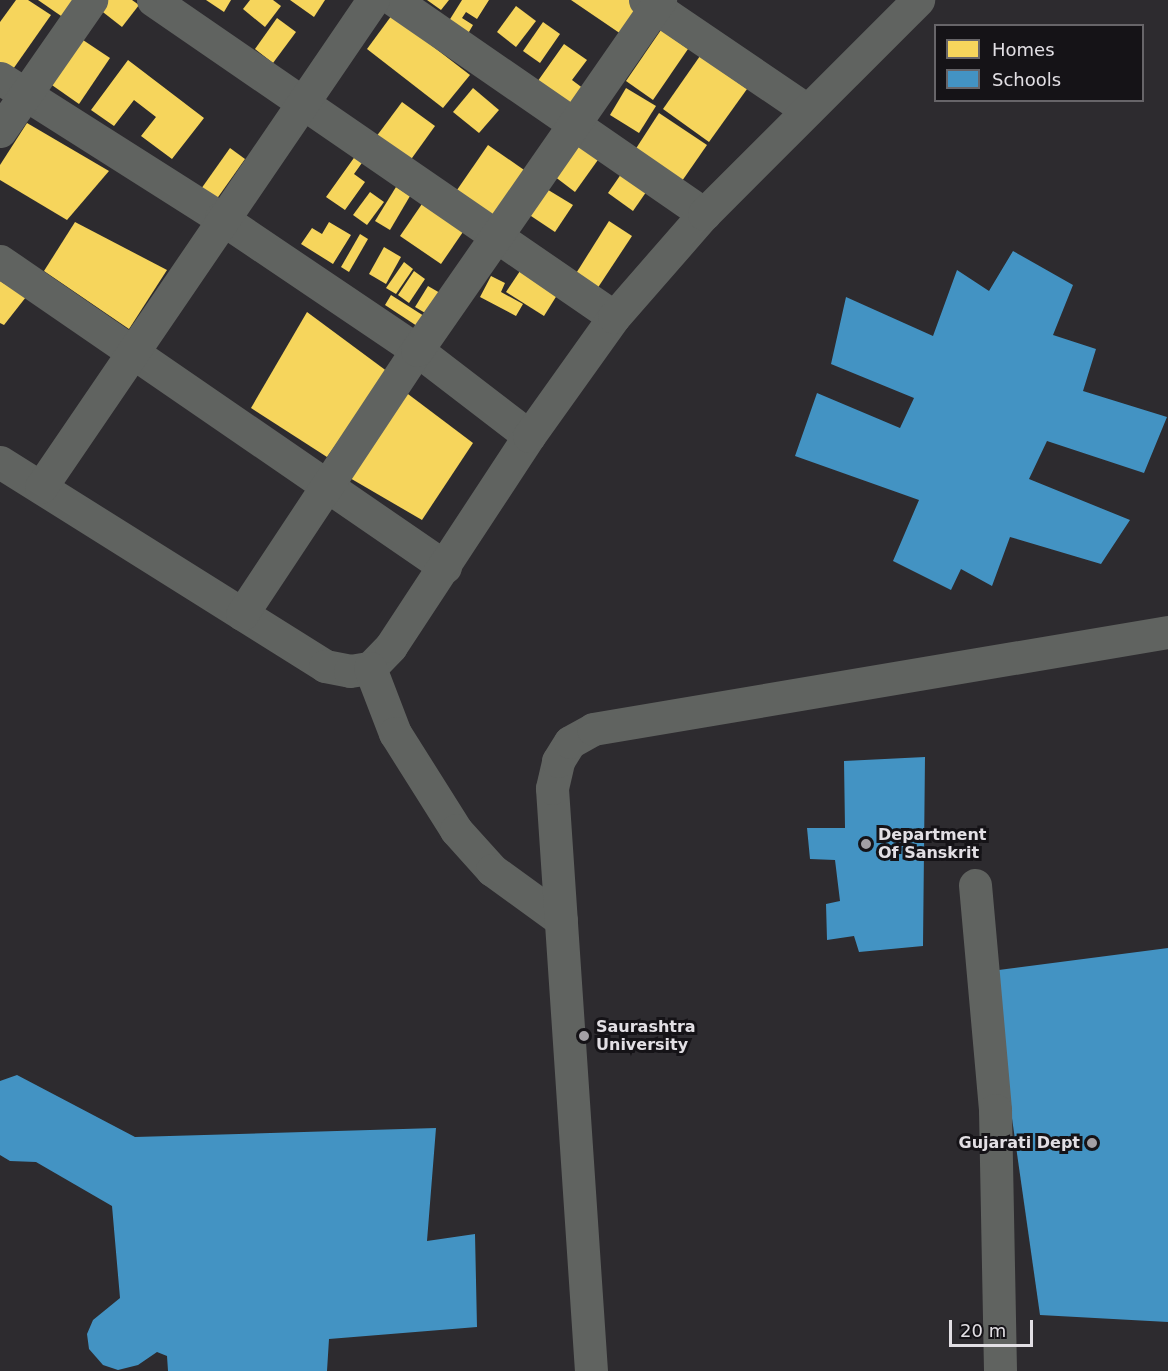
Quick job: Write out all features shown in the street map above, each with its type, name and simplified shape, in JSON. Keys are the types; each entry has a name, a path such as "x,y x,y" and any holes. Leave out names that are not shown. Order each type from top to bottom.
{"street":[{"path":"0,131 13,86 91,0"},
{"path":"153,0 614,316"},
{"path":"41,487 221,218 373,0"},
{"path":"394,0 704,214"},
{"path":"242,614 417,350 574,123 653,2 807,111"},
{"path":"0,462 325,666 350,672 370,668 391,646 446,567 529,436 614,316 704,214 807,111 910,2"},
{"path":"13,86 221,218 417,350 529,436"},
{"path":"0,261 446,567"},
{"path":"591,1371 552,788 558,761 570,742 593,729 1168,632"},
{"path":"370,668 395,733 456,831 492,870 561,920"},
{"path":"975,885 994,1110 1000,1371"}],"building: Homes":[{"path":"16,0 28,0 51,15 11,72 0,65 0,22"},
{"path":"38,0 78,0 64,18"},
{"path":"106,0 132,0 139,5 122,27 99,9"},
{"path":"206,0 231,0 224,12"},
{"path":"250,0 273,0 281,6 265,27 243,9"},
{"path":"290,0 325,0 314,17"},
{"path":"427,0 449,0 441,10"},
{"path":"462,0 489,0 477,19 466,12 462,18 473,25 466,37 447,24"},
{"path":"571,0 633,0 641,5 621,34"},
{"path":"516,6 536,21 516,47 497,32"},
{"path":"392,15 470,75 443,108 367,49"},
{"path":"277,18 296,32 273,63 255,49"},
{"path":"543,22 560,34 540,63 523,51"},
{"path":"661,30 688,49 653,100 626,81"},
{"path":"80,38 110,58 79,104 49,83"},
{"path":"564,44 587,60 572,80 584,89 569,110 535,85"},
{"path":"700,56 747,89 709,142 663,109"},
{"path":"128,60 204,118 172,159 141,136 156,117 134,100 114,126 91,110"},
{"path":"473,88 499,110 479,133 453,112"},
{"path":"626,88 656,106 639,133 610,115"},
{"path":"402,102 435,126 407,165 373,141"},
{"path":"659,113 707,145 682,181 635,150"},
{"path":"27,123 109,171 67,220 0,180 0,165"},
{"path":"579,141 600,157 575,192 554,176"},
{"path":"488,145 527,172 495,217 457,190"},
{"path":"230,148 245,159 216,200 201,189"},
{"path":"356,155 364,160 354,174 365,182 345,210 326,197"},
{"path":"626,167 651,185 633,211 608,193"},
{"path":"396,187 410,196 390,230 375,221"},
{"path":"545,188 573,205 555,232 528,214"},
{"path":"370,192 384,202 367,225 353,215"},
{"path":"424,201 465,229 441,264 400,236"},
{"path":"609,221 632,236 597,289 575,275"},
{"path":"75,222 167,270 129,329 44,271"},
{"path":"329,222 351,235 333,264 301,244 312,228 322,234"},
{"path":"360,234 368,239 349,272 341,267"},
{"path":"384,247 401,257 386,284 369,274"},
{"path":"404,262 413,269 396,294 386,288"},
{"path":"522,268 559,292 544,316 506,292"},
{"path":"414,271 425,279 409,303 398,295"},
{"path":"491,276 505,283 501,292 523,304 516,316 480,297"},
{"path":"0,281 26,297 4,325 0,323"},
{"path":"428,286 440,293 427,314 415,307"},
{"path":"391,295 424,316 417,326 385,305"},
{"path":"307,312 388,372 327,457 251,408"},
{"path":"400,388 473,443 422,520 343,474"}],"building: Schools":[{"path":"1013,251 1073,285 1053,335 1096,349 1083,391 1167,417 1144,473 1047,441 1029,479 1130,520 1101,564 1010,537 992,586 961,569 951,590 893,561 919,500 795,456 817,393 900,428 914,398 831,364 846,297 933,336 957,270 989,291"},
{"name":"Department Of Sanskrit","path":"925,757 923,946 859,952 854,936 827,940 826,904 840,901 835,860 810,859 807,828 845,828 844,761"},
{"name":"Gujarati Dept","path":"1168,948 1168,1322 1040,1315 991,971"},
{"path":"17,1075 135,1137 436,1128 427,1241 475,1234 477,1327 329,1339 327,1371 168,1371 167,1356 157,1352 138,1365 118,1370 103,1365 89,1349 87,1334 93,1320 120,1298 112,1206 36,1162 10,1161 0,1155 0,1081"}],"place":[{"name":"Department Of Sanskrit","path":"866,844"},
{"name":"Saurashtra University","path":"584,1036"},
{"name":"Gujarati Dept","path":"1092,1143"}]}
